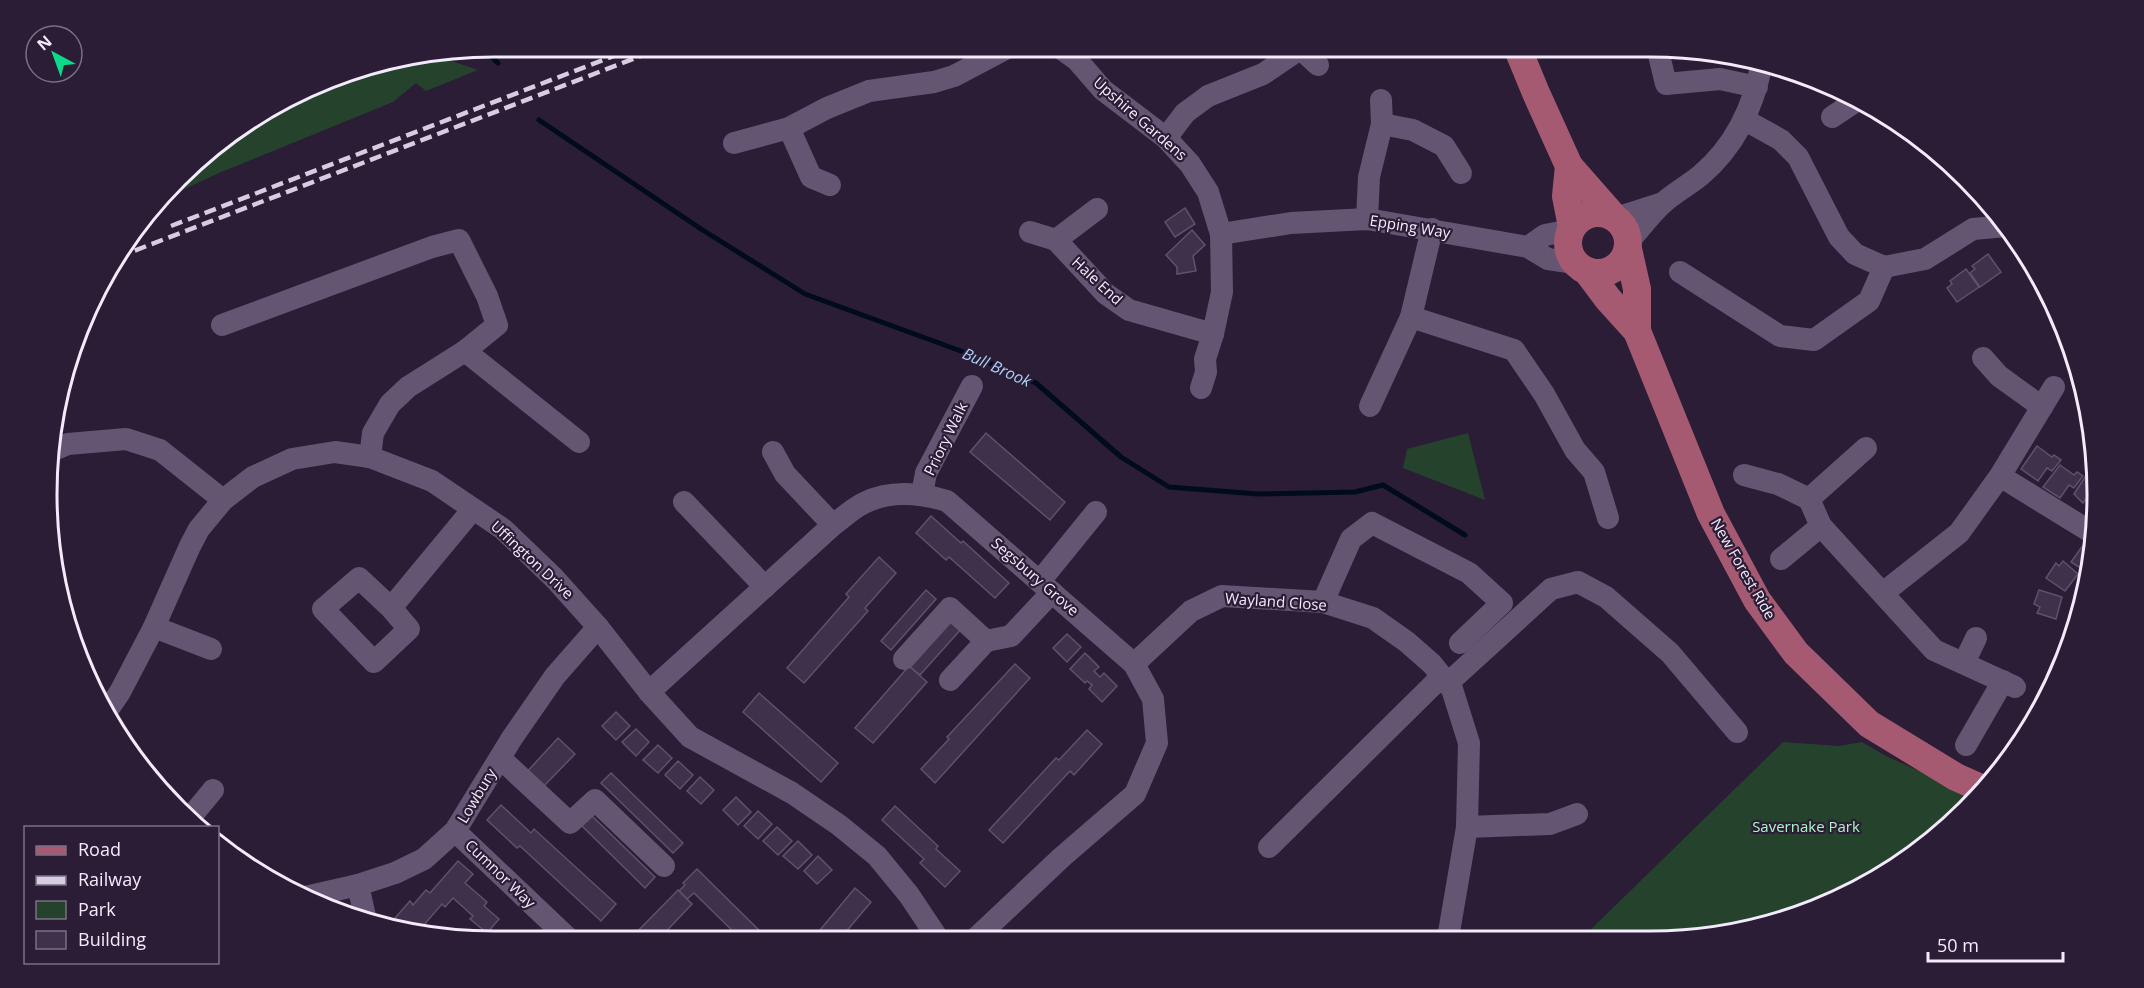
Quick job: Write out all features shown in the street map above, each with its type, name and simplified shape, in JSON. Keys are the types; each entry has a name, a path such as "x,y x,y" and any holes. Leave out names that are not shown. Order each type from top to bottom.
{"main road":[{"name":"New Forest Ride","path":"1521,57 1569,166 1622,231 1637,289 1637,331"},
{"name":"New Forest Ride","path":"1569,166 1566,196 1571,228 1568,247 1581,267 1637,331 1711,514 1757,600 1796,653 1869,724 1956,777 1976,786"},
{"path":"1571,228 1578,220 1594,212 1622,231 1624,258 1617,267 1608,272 1598,273 1581,267"}],"street":[{"path":"734,143 789,128 827,108 869,91 934,82 954,76 989,57"},
{"name":"Upshire Gardens","path":"1073,57 1103,90 1166,138 1190,164 1208,192 1221,234"},
{"path":"1166,138 1185,113 1208,96 1263,74 1285,57"},
{"path":"1309,57 1318,65"},
{"path":"1660,57 1666,84 1720,79 1757,87"},
{"path":"1622,231 1701,175 1728,145 1745,120 1760,71"},
{"path":"1367,219 1369,177 1382,124 1381,100"},
{"path":"1832,117 1850,106"},
{"path":"1745,120 1781,140 1798,157 1839,237 1856,254 1884,267 1925,259 1973,229 1996,227"},
{"path":"1382,124 1413,130 1444,146 1461,173"},
{"path":"789,128 811,177 830,185"},
{"path":"1030,232 1056,240 1097,209"},
{"name":"Epping Way","path":"1221,234 1291,223 1367,219 1528,247 1548,260 1581,267"},
{"path":"1528,247 1545,235 1571,228"},
{"path":"1370,406 1411,317 1432,229"},
{"path":"1201,388 1206,372 1205,359 1222,292 1221,234"},
{"path":"222,325 432,247 459,240 487,296 498,325 465,351 408,387 390,404 374,434 370,457"},
{"name":"Hale End","path":"1056,240 1106,294 1129,310 1213,334"},
{"path":"1680,272 1780,336 1814,340 1869,301 1884,267"},
{"path":"1411,317 1514,350 1544,394 1575,450 1594,472 1608,518"},
{"path":"465,351 579,442"},
{"path":"1983,358 1999,376 2043,407"},
{"name":"Priory Walk","path":"922,494 926,473 972,386"},
{"path":"1883,593 1959,533 2000,476 2054,387"},
{"path":"60,447 68,444 126,439 160,450 223,500"},
{"path":"1809,499 1866,448"},
{"name":"Uffington Drive","path":"112,704 154,627 199,529 223,500 252,477 292,459 335,452 370,457 432,481 503,529 555,579 598,627 649,692 690,737 792,793 839,825 877,856 909,895 933,931"},
{"path":"773,452 785,474 833,525"},
{"path":"1744,475 1778,484 1809,499 1821,526 1934,650 2009,684 1966,746"},
{"path":"2000,476 2085,529"},
{"name":"Segsbury Grove","path":"649,692 833,525 864,503 894,494 922,494 946,501 1134,664 1153,699 1157,742 1135,794 1062,857 984,931"},
{"path":"684,502 765,587"},
{"path":"391,608 473,509"},
{"path":"950,680 986,641 1011,636 1096,512"},
{"path":"1323,602 1351,539 1371,523 1469,573 1502,603 1460,643"},
{"path":"1781,559 1821,526"},
{"path":"1269,848 1444,680 1551,589 1578,582 1606,597 1670,653 1737,732"},
{"name":"Wayland Close","path":"1134,664 1191,610 1222,596 1323,602 1373,618 1432,663 1452,689 1469,743 1467,827 1449,931"},
{"path":"904,660 950,608 986,641"},
{"path":"154,627 211,649"},
{"name":"Lowbury","path":"318,894 358,885 395,873 424,859 456,831 500,758 555,676 598,627"},
{"path":"1964,663 1976,638"},
{"path":"500,758 570,823 595,800 664,866"},
{"path":"195,812 213,790"},
{"path":"1467,827 1550,824 1577,814"},
{"name":"Cumnor Way","path":"456,831 561,931"},
{"path":"358,885 364,911"}],"green space":[{"path":"448,60 478,70 426,91 416,83 393,102 179,192 206,165 251,131 275,116 327,90 381,72 437,61"},
{"path":"1468,433 1485,500 1403,468 1407,449"},
{"name":"Savernake Park","path":"1783,742 1839,746 1862,742 1886,756 1968,793 1938,823 1893,857 1843,886 1790,908 1735,923 1707,927 1650,931 1589,931"}],"building":[{"path":"1185,208 1195,224 1175,237 1165,222"},
{"path":"1192,230 1205,245 1193,256 1196,271 1177,274 1177,267 1166,255"},
{"path":"1988,254 2001,272 1980,287 1970,273 1975,269 1972,266"},
{"path":"1966,269 1979,287 1957,302 1947,288 1952,284 1950,281"},
{"path":"986,433 1065,502 1050,520 970,452"},
{"path":"2037,446 2052,457 2054,455 2061,460 2052,471 2047,468 2038,481 2021,469"},
{"path":"2060,465 2074,475 2077,472 2083,476 2074,488 2069,485 2060,498 2043,487"},
{"path":"2086,475 2087,500 2083,503 2074,494"},
{"path":"931,516 961,543 963,541 1009,583 995,598 949,557 946,560 916,533"},
{"path":"2084,544 2081,568 2071,562"},
{"path":"879,557 896,573 865,608 868,611 804,683 787,668 849,597 846,594"},
{"path":"2063,561 2078,574 2065,591 2046,578 2056,563 2059,566"},
{"path":"926,590 936,599 891,650 881,641"},
{"path":"2039,590 2062,597 2056,619 2037,613 2040,607 2034,604"},
{"path":"950,618 962,628 920,675 909,666"},
{"path":"1067,634 1081,647 1067,662 1053,648"},
{"path":"1085,653 1099,667 1094,671 1100,677 1104,673 1117,686 1102,702 1089,689 1092,685 1087,681 1085,683 1070,669"},
{"path":"1015,664 1030,678 935,783 921,769 949,739 947,737"},
{"path":"909,666 927,682 873,743 855,728"},
{"path":"759,693 838,763 821,782 743,712"},
{"path":"616,712 630,726 616,740 602,726"},
{"path":"636,729 649,742 636,756 622,742"},
{"path":"1087,730 1102,744 1074,775 1070,771 1003,843 989,830 1056,758 1059,760"},
{"path":"558,738 575,754 541,789 525,774"},
{"path":"658,745 672,758 658,773 643,760"},
{"path":"678,761 693,775 680,789 665,775"},
{"path":"611,773 683,843 673,853 601,783"},
{"path":"700,777 714,790 701,804 687,791"},
{"path":"736,797 751,812 738,825 723,810"},
{"path":"501,805 531,833 534,829 616,904 601,921 520,846 517,848 487,820"},
{"path":"895,806 938,846 936,849 960,871 945,887 920,863 924,859 882,820"},
{"path":"758,811 772,824 758,839 744,826"},
{"path":"591,815 655,877 645,888 581,825"},
{"path":"777,827 792,841 778,855 763,841"},
{"path":"798,841 812,855 798,869 783,856"},
{"path":"818,856 832,870 817,884 804,871"},
{"path":"458,861 473,874 465,883 487,902 484,906 499,919 489,931 484,931 470,919 473,916 453,898 445,907 442,904 424,925 394,919 410,901 413,905 426,890 430,893"},
{"path":"697,869 760,931 733,931 694,893 687,899 679,891 685,885 683,883"},
{"path":"855,888 871,902 847,931 819,931"},
{"path":"678,890 692,904 666,931 638,931"}],"waterway":[{"name":"Bull Brook","path":"492,57 498,63"},
{"name":"Bull Brook","path":"539,120 701,229 805,294 969,354 1036,383 1121,457 1169,487 1258,494 1355,492 1383,485 1465,535"}],"railway":[{"path":"171,226 611,57"},
{"path":"130,252 638,57"}]}
